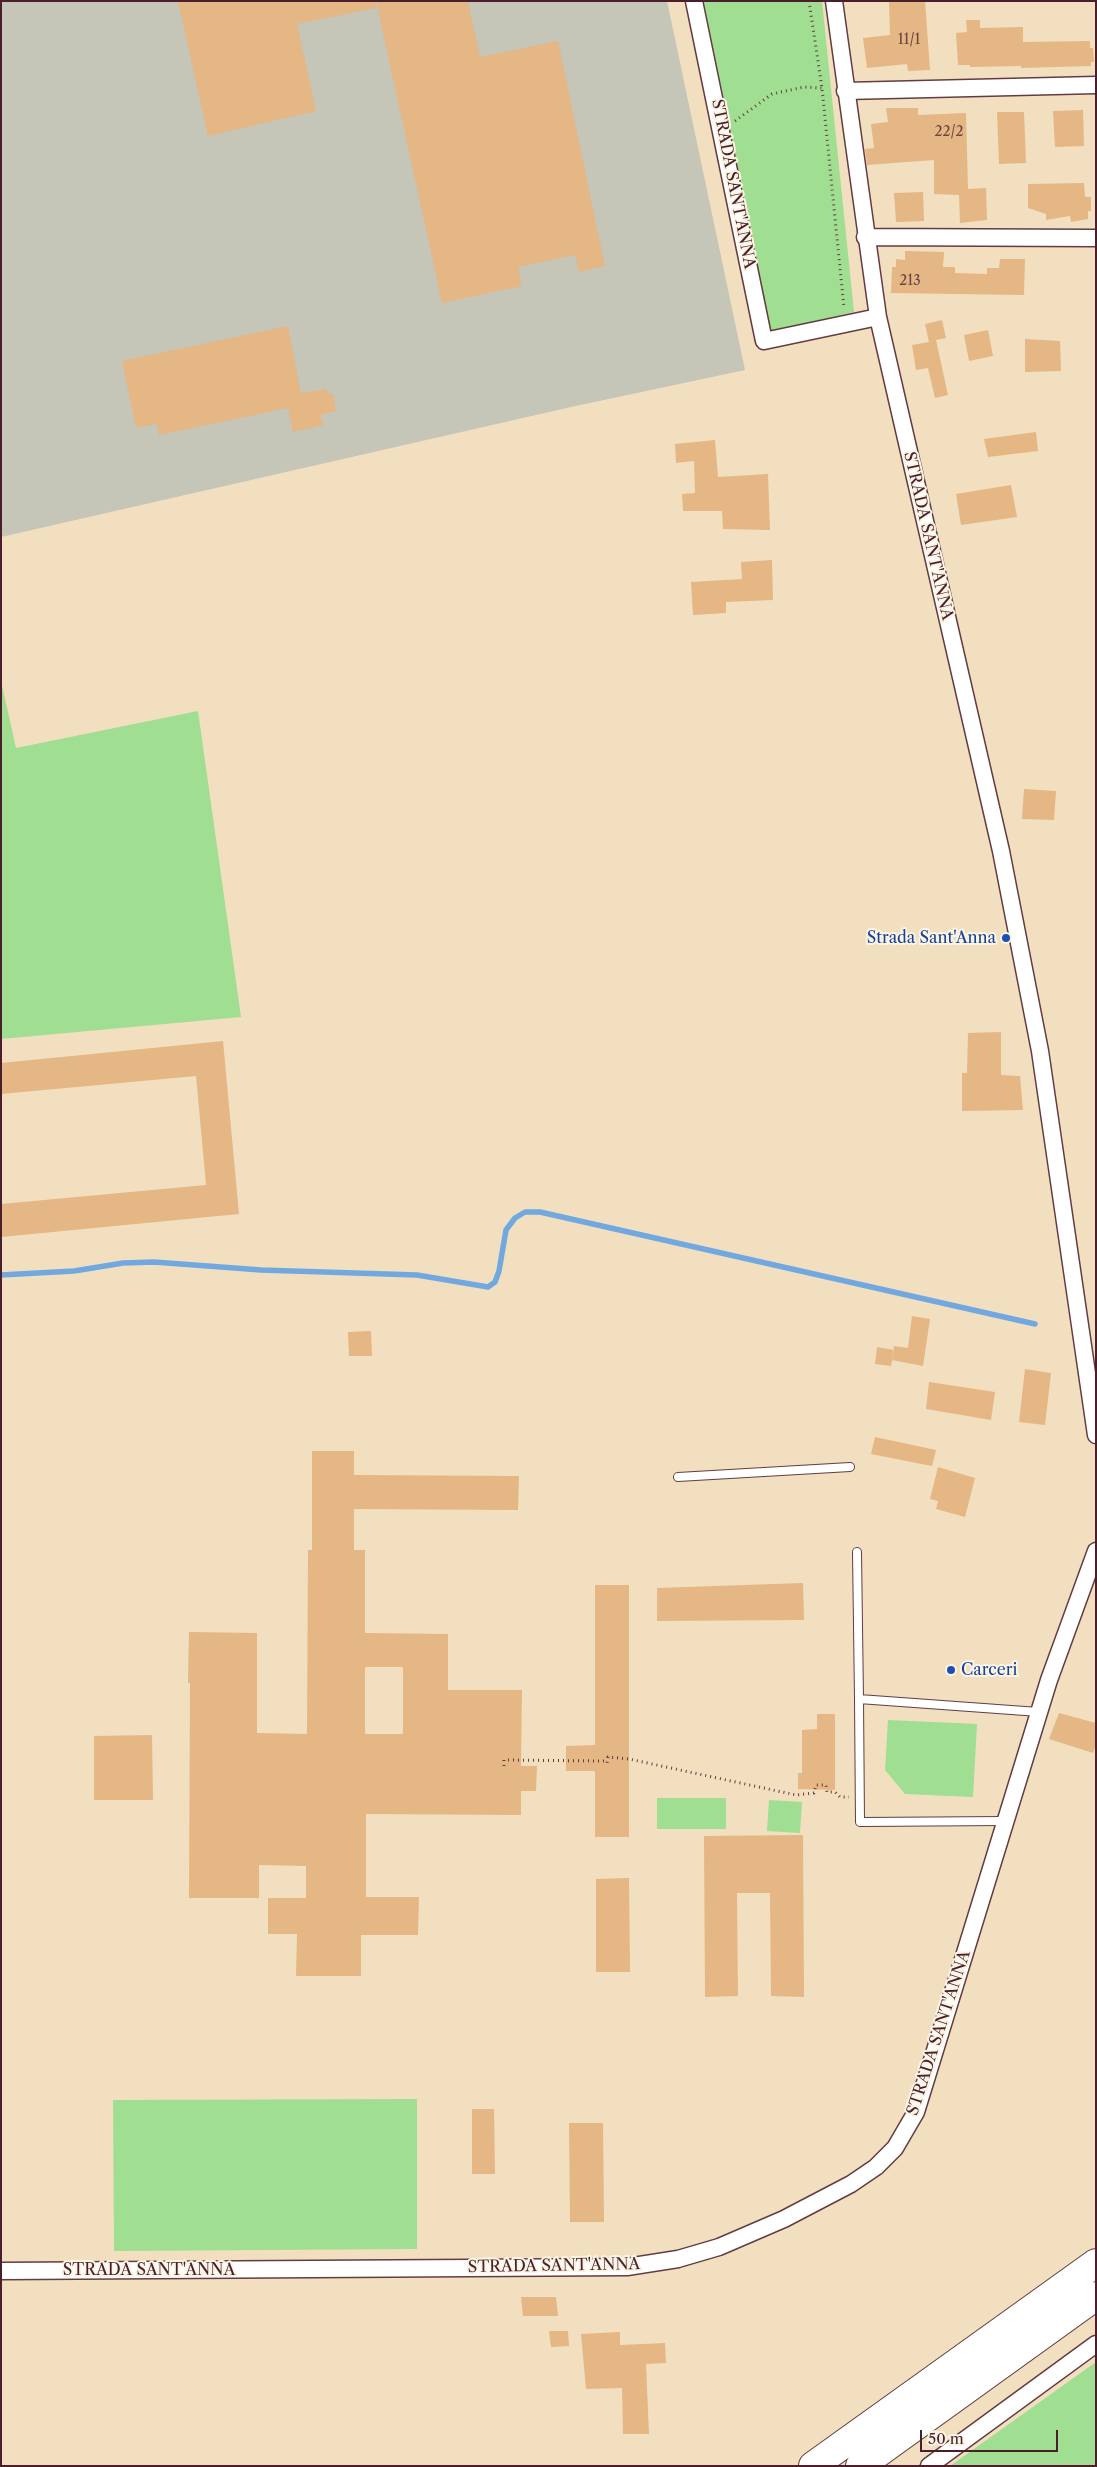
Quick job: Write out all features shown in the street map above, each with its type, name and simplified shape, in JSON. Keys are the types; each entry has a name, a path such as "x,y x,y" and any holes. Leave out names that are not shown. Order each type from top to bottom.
{"highway":[{"path":"813,2466 1096,2263"},
{"path":"860,2466 1096,2296"}],"street":[{"name":"STRADA SANT'ANNA","path":"694,1 722,126 764,341 846,326 878,318"},
{"name":"STRADA SANT'ANNA","path":"834,1 865,237 878,318 1008,889 1040,1051 1096,1435"},
{"path":"845,91 1096,85"},
{"path":"865,237 1096,238"},
{"name":"STRADA SANT'ANNA","path":"1,2271 627,2267 678,2259 711,2249 784,2219 851,2184 876,2167 895,2148 916,2112 1039,1712 1096,1551"},
{"path":"929,2466 1096,2344"}],"lane":[{"path":"678,1477 850,1467"},
{"path":"857,1552 860,1822 1006,1821"},
{"path":"858,1699 1039,1712"}],"path":[{"path":"809,1 822,88 846,326"},
{"path":"722,126 737,120 772,94 804,87 822,88"},
{"path":"504,1766 504,1760 605,1761 607,1763 608,1758 622,1759 796,1794 814,1793 816,1785 826,1785 827,1792 835,1792 840,1797 860,1797"}],"shaded area":[{"path":"1,1 667,1 745,370 571,407 1,537"}],"green space":[{"path":"689,1 822,1 854,312 758,336"},
{"path":"1,681 16,748 198,711 241,1017 1,1039"},
{"path":"888,1720 977,1724 973,1797 905,1794 885,1770"},
{"path":"657,1798 726,1798 726,1829 657,1829"},
{"path":"769,1800 802,1802 800,1833 767,1831"},
{"path":"417,2099 417,2249 114,2251 113,2100"},
{"path":"1096,2362 1096,2466 950,2466"}],"building":[{"path":"178,1 375,1 376,8 297,24 316,111 208,136"},
{"path":"376,1 468,1 480,57 558,41 605,266 579,272 575,255 518,267 522,286 442,303"},
{"path":"889,1 925,1 930,70 908,71 907,64 867,68 863,38 890,35"},
{"path":"966,20 980,20 980,28 1023,27 1023,42 1090,41 1090,48 1093,48 1094,62 1091,62 1091,66 1021,68 1021,66 970,67 970,65 958,65 956,33 967,32"},
{"path":"886,108 918,108 918,115 966,113 968,189 986,188 987,220 960,223 959,195 934,194 934,160 867,165 865,149 874,148 871,124 888,122"},
{"path":"1083,110 1084,146 1055,147 1053,111"},
{"path":"997,112 1024,112 1026,163 999,164"},
{"path":"1084,183 1085,197 1091,197 1091,211 1088,211 1088,219 1071,222 1070,216 1046,220 1046,214 1028,208 1028,184"},
{"path":"923,192 924,221 896,222 894,193"},
{"path":"905,251 944,252 943,267 955,267 955,273 987,274 987,268 999,268 1000,259 1025,259 1024,295 891,293 892,267 896,267 896,259 905,260"},
{"path":"942,320 946,338 936,340 948,395 935,398 928,368 916,370 912,345 929,342 925,324"},
{"path":"288,326 301,393 326,389 327,394 333,393 336,411 320,415 323,425 293,432 288,408 159,435 156,424 136,428 122,361"},
{"path":"988,330 993,356 969,361 964,335"},
{"path":"1025,339 1060,341 1061,371 1025,372"},
{"path":"1036,432 1038,451 988,457 984,439"},
{"path":"715,440 718,477 768,474 770,530 723,529 722,511 683,511 682,494 695,493 694,461 676,463 675,444"},
{"path":"1011,485 1017,517 961,525 956,494"},
{"path":"772,560 773,600 726,602 726,613 693,615 691,582 742,579 741,562"},
{"path":"1024,789 1056,791 1054,820 1022,819"},
{"path":"1001,1032 1001,1075 1020,1076 1023,1110 962,1111 962,1073 967,1073 968,1033"},
{"path":"223,1041 239,1214 1,1237 1,1204 206,1185 196,1076 1,1094 1,1063"},
{"path":"912,1316 930,1319 923,1366 892,1360 894,1346 908,1348"},
{"path":"371,1331 372,1356 349,1356 348,1332"},
{"path":"877,1347 894,1350 891,1366 875,1364"},
{"path":"1025,1369 1051,1373 1045,1425 1019,1422"},
{"path":"929,1382 995,1392 991,1420 926,1409"},
{"path":"875,1437 936,1450 932,1466 871,1454"},
{"path":"312,1451 354,1451 354,1475 519,1476 518,1510 354,1509 354,1550 365,1550 365,1633 448,1634 448,1690 522,1690 521,1766 537,1766 536,1791 521,1791 521,1815 366,1814 366,1897 419,1897 418,1935 361,1935 361,1976 296,1976 297,1934 268,1934 268,1898 306,1898 306,1866 259,1865 259,1898 189,1898 189,1632 257,1633 257,1733 307,1734 308,1550 312,1550","holes":["365,1667 403,1667 403,1734 365,1734"]},
{"path":"938,1467 975,1478 965,1517 936,1509 938,1501 930,1499"},
{"path":"803,1583 804,1620 657,1621 657,1588"},
{"path":"595,1585 629,1585 629,1837 595,1837 595,1771 566,1771 566,1746 595,1745"},
{"path":"1059,1713 1096,1723 1096,1745 1093,1753 1049,1739"},
{"path":"817,1714 835,1714 835,1790 798,1789 798,1773 802,1773 802,1730 817,1729"},
{"path":"152,1735 153,1800 94,1800 94,1736"},
{"path":"803,1835 804,1997 771,1996 770,1893 737,1893 738,1996 705,1997 704,1836"},
{"path":"629,1878 630,1972 596,1972 596,1879"},
{"path":"472,2109 494,2109 495,2174 472,2174"},
{"path":"569,2123 603,2123 604,2222 570,2222"},
{"path":"521,2297 556,2297 558,2316 523,2316"},
{"path":"549,2331 568,2331 569,2346 551,2347"},
{"path":"620,2332 620,2345 665,2343 666,2363 646,2364 649,2434 623,2434 622,2388 586,2389 581,2334"}],"waterway":[{"path":"1,1275 74,1271 123,1263 154,1262 261,1270 417,1275 488,1287 495,1282 499,1271 506,1230 515,1218 525,1212 540,1212 1035,1324"}],"place":[{"name":"Strada Sant'Anna","path":"1006,938"},
{"name":"Carceri","path":"951,1670"}]}
